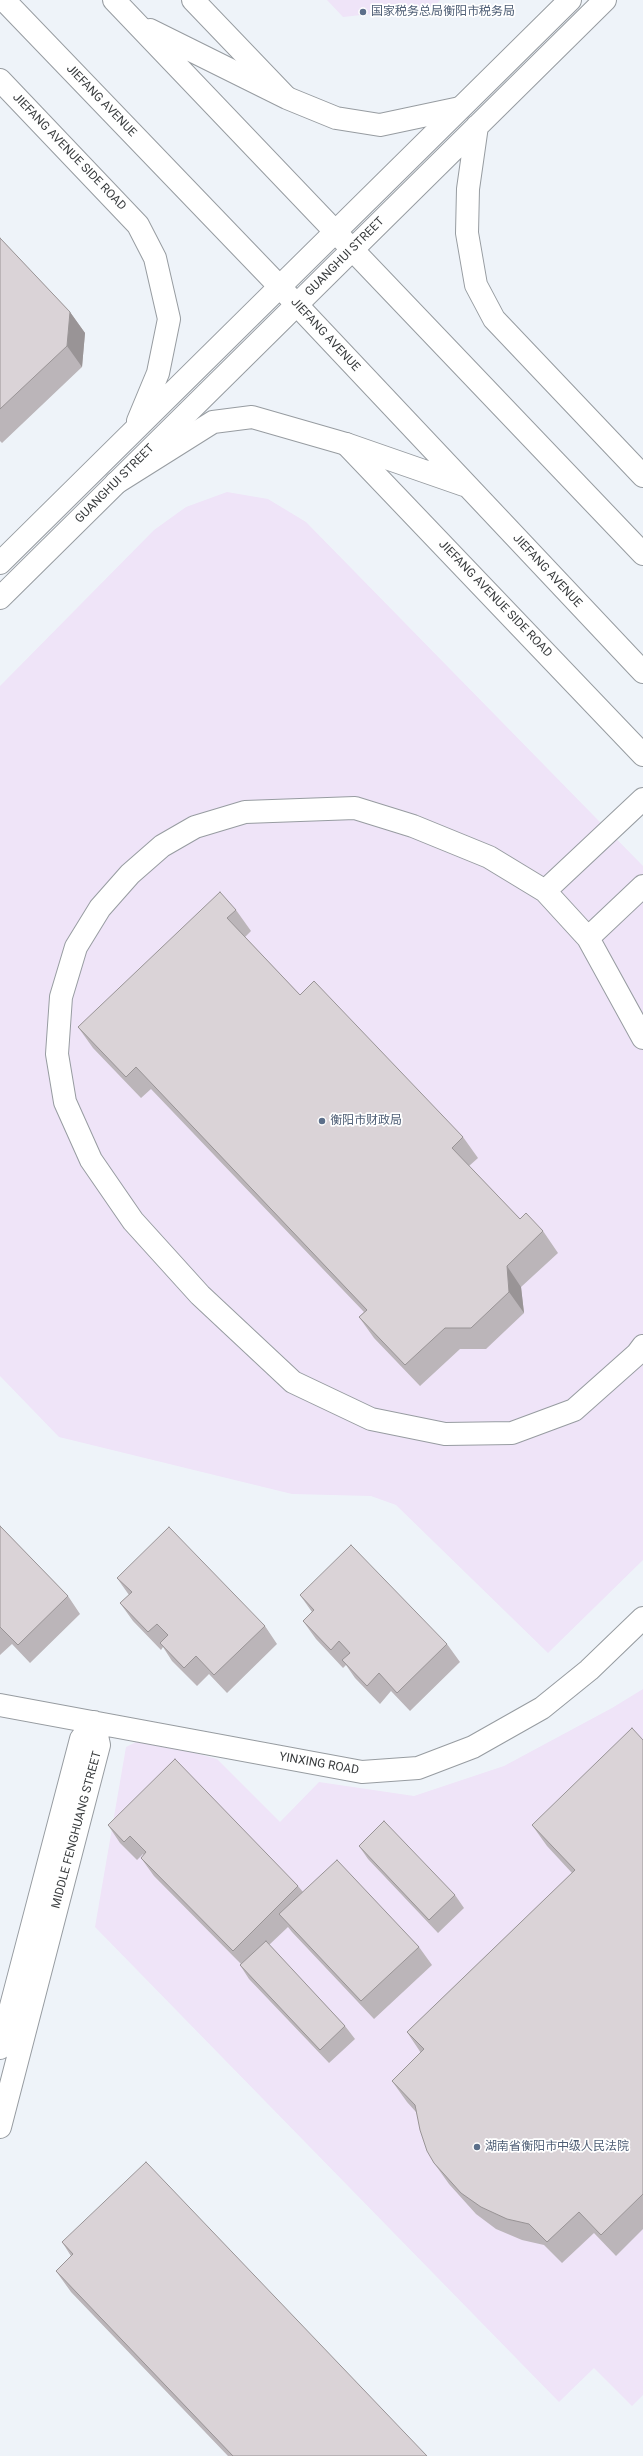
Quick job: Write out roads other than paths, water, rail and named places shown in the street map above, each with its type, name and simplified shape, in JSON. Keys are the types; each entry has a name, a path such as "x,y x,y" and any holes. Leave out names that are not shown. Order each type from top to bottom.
{"main road":[{"name":"JIEFANG AVENUE","path":"4,0 280,287 643,672"},
{"path":"114,0 643,554"},
{"path":"193,0 287,98"},
{"name":"GUANGHUI STREET","path":"0,563 570,0"},
{"name":"GUANGHUI STREET","path":"0,598 605,0"},
{"path":"136,22 287,98 336,118 380,125 460,108"},
{"name":"JIEFANG AVENUE SIDE ROAD","path":"0,80 138,224 155,258 169,319 158,373 134,431"},
{"path":"477,126 468,189 467,234 476,286 494,318 643,476"},
{"path":"116,483 213,422 252,417 346,444 467,486"},
{"name":"JIEFANG AVENUE SIDE ROAD","path":"346,444 643,755"},
{"path":"545,891 643,799"},
{"path":"643,1038 588,938 545,891 489,856 413,826 355,808 245,812 195,827 162,846 130,874 100,908 76,947 61,997 57,1054 65,1102 90,1160 132,1221 200,1295 293,1382 371,1419 445,1434 512,1433 574,1410 637,1354 643,1346"},
{"path":"588,938 643,886"},
{"name":"YINXING ROAD","path":"0,1705 362,1772 418,1768 473,1747 542,1708 589,1670 643,1618"},
{"name":"MIDDLE FENGHUANG STREET","path":"0,2048 81,1739 94,1722"},
{"name":"MIDDLE FENGHUANG STREET","path":"0,2127 99,1745 94,1722"}],"place":[{"name":"国家税务总局衡阳市税务局","path":"363,12"},
{"name":"衡阳市财政局","path":"322,1121"},
{"name":"湖南省衡阳市中级人民法院","path":"477,2147"}]}
